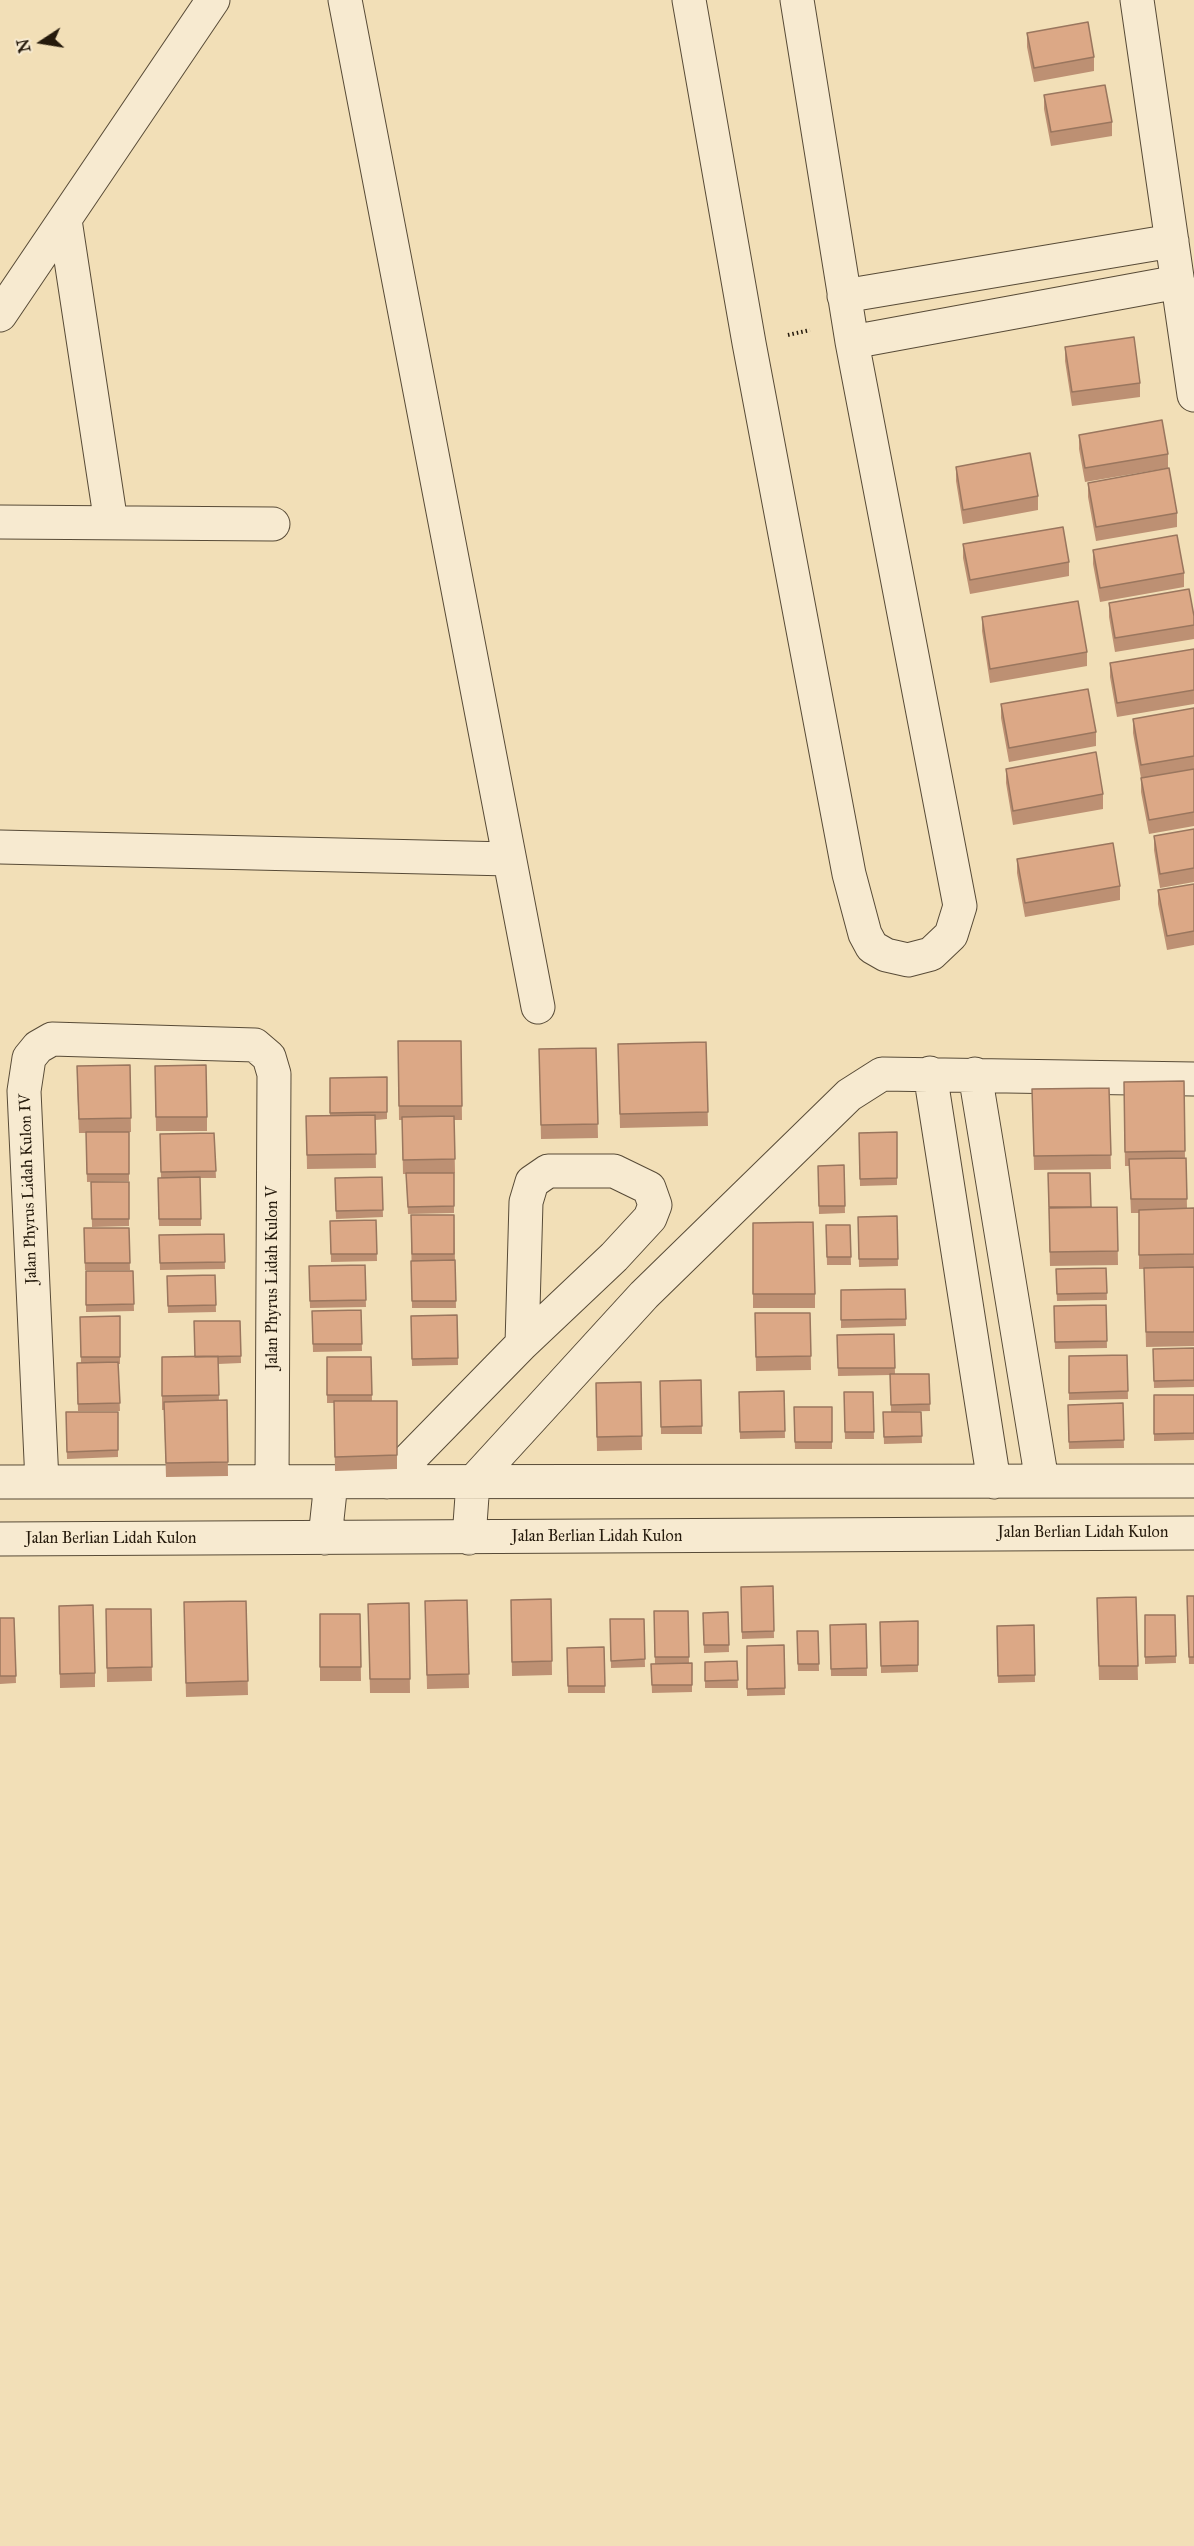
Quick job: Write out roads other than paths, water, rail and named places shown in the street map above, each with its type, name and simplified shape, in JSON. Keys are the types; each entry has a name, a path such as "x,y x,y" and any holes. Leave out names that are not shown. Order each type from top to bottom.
{"street":[{"path":"0,315 213,0"},
{"path":"345,0 538,1007"},
{"path":"690,0 749,343 849,874 866,934 872,947 886,955 908,960 931,954 951,935 960,906 848,320 797,0"},
{"path":"1137,0 1194,395"},
{"path":"65,220 111,523"},
{"path":"848,320 1172,241"},
{"path":"848,320 1178,282"},
{"path":"0,522 273,524"},
{"path":"0,847 509,859"},
{"name":"Jalan Phyrus Lidah Kulon IV","path":"42,1482 24,1090 29,1058 39,1047 52,1039 255,1045 269,1057 274,1074"},
{"path":"930,1073 994,1482"},
{"name":"Jalan Phyrus Lidah Kulon V","path":"272,1482 274,1074"},
{"path":"469,1538 473,1482 644,1294 849,1095 882,1074 1194,1079"},
{"path":"975,1074 1042,1481"},
{"path":"387,1482 522,1344 614,1257 650,1218 655,1206 649,1188 614,1171 548,1171 532,1182 526,1202 522,1344"},
{"path":"0,1482 1194,1481"},
{"path":"325,1538 332,1482"},
{"name":"Jalan Berlian Lidah Kulon","path":"0,1539 1194,1533"}]}
